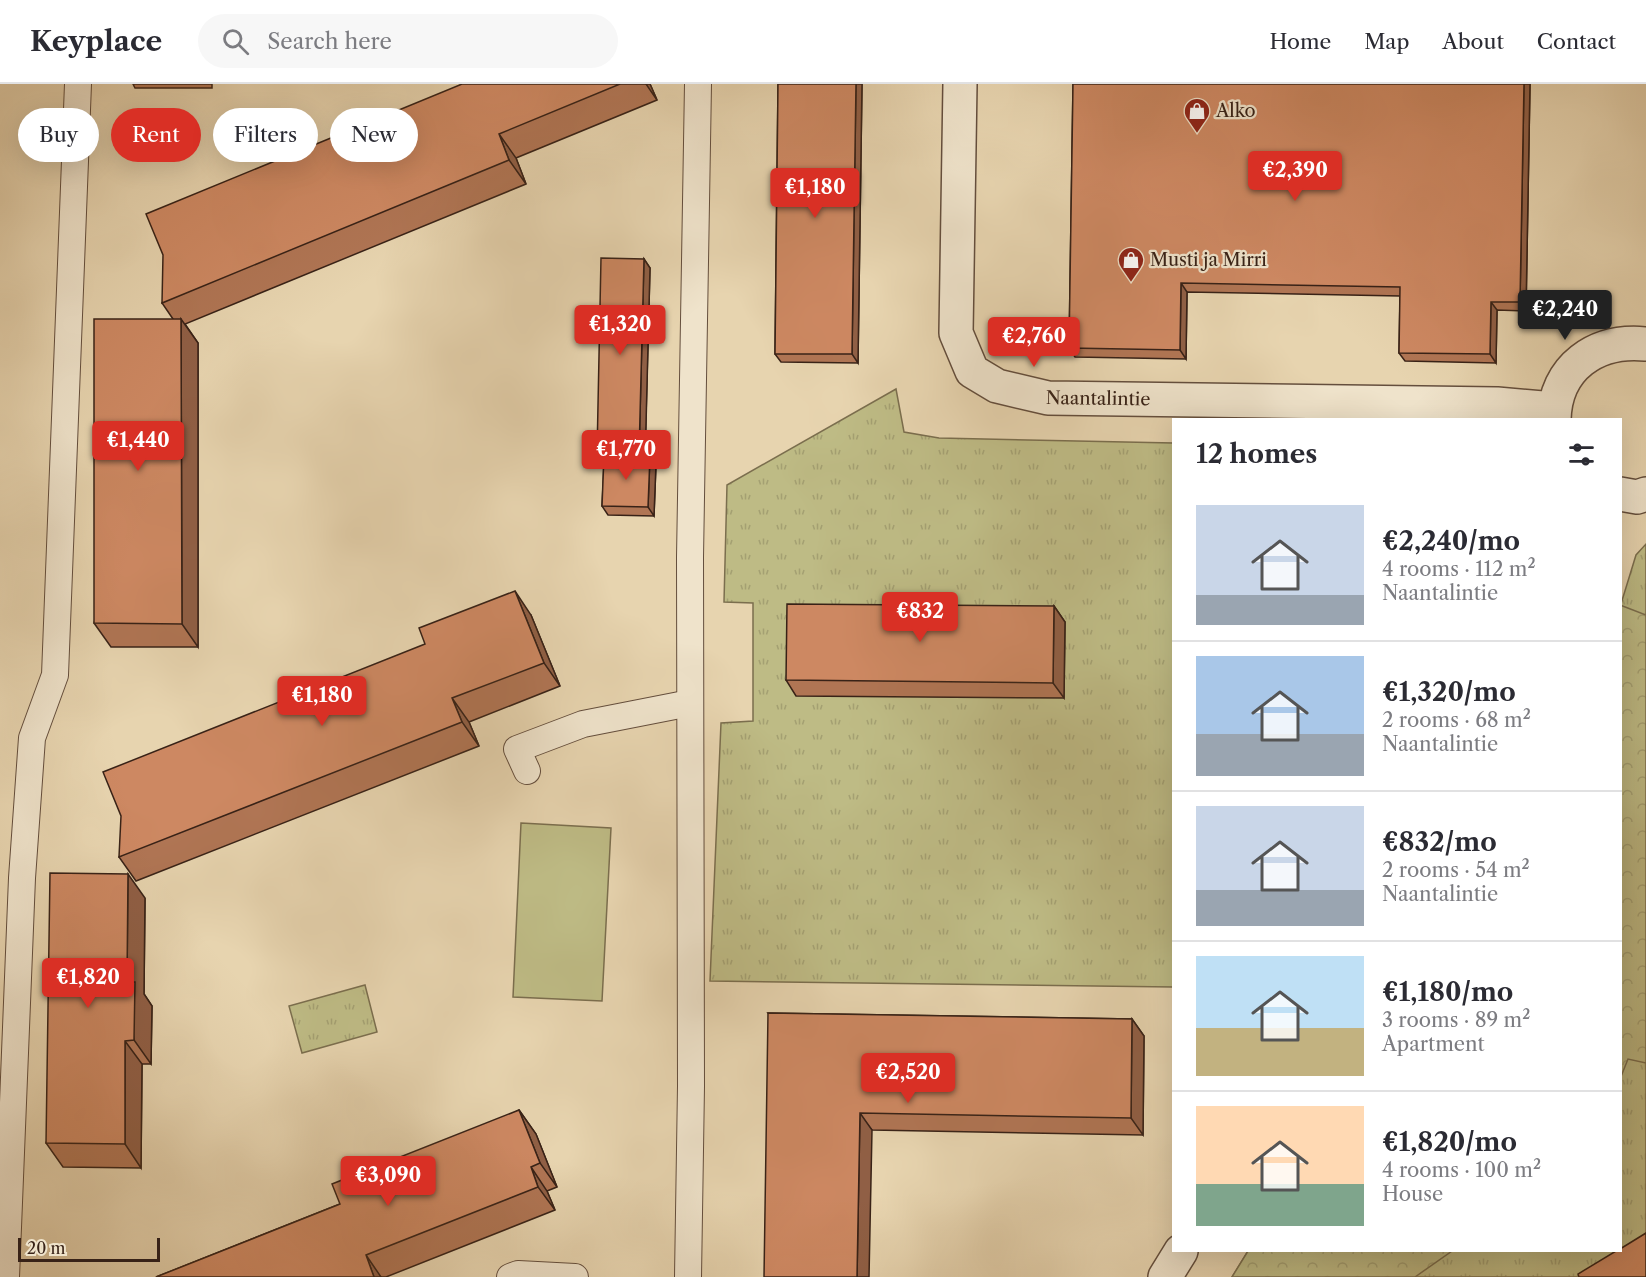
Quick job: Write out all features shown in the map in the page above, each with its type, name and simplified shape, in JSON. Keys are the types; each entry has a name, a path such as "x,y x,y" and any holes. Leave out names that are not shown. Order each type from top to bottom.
{"street":[{"name":"Naantalintie","path":"960,84 956,333 972,372 997,386 1048,398 1497,404 1554,415"},
{"path":"1554,415 1558,394 1564,380 1585,357 1605,346 1627,342 1646,344"},
{"path":"1622,494 1636,497 1646,494"},
{"path":"1165,1277 1180,1252"}],"lane":[{"path":"6,1277 22,878 32,738 55,675 78,84"},
{"path":"688,1277 691,1086 690,556 698,84"},
{"path":"527,771 517,749 583,724 690,703"},
{"path":"510,1277 518,1274 575,1277"}],"green space":[{"path":"896,389 904,432 939,438 1172,443 1172,987 710,981 721,723 753,721 753,603 724,602 727,485"},
{"path":"1646,544 1646,1241 1588,1277 1232,1277 1247,1252 1622,1252 1622,600 1636,555"},
{"path":"1622,606 1646,615 1646,1063 1628,1059 1622,1074"},
{"path":"521,823 611,828 602,1001 513,997"},
{"path":"365,985 377,1032 302,1053 289,1006"},
{"path":"1247,1252 1451,1252 1415,1277 1232,1277"}],"building":[{"path":"462,84 620,84 499,134 509,160 162,303 163,255 146,214 272,162 318,162 318,143 330,138 330,162 418,162 418,108 404,108"},
{"path":"778,84 856,84 852,354 775,354"},
{"path":"1073,84 1524,84 1520,302 1491,302 1490,354 1399,353 1400,287 1181,283 1180,350 1069,348"},
{"path":"601,258 644,259 639,455 597,454"},
{"path":"94,319 181,319 182,624 94,623"},
{"path":"604,455 650,456 648,507 602,506"},
{"path":"515,591 544,663 452,698 462,722 119,857 121,816 103,772 425,644 419,628"},
{"path":"787,604 1054,606 1053,683 786,680"},
{"path":"50,873 128,874 127,982 135,982 134,1040 125,1041 125,1144 46,1143"},
{"path":"768,1013 1132,1019 1131,1118 860,1113 857,1277 764,1277"},
{"path":"519,1110 540,1163 531,1167 538,1187 366,1255 374,1277 156,1277 340,1204 332,1184"},
{"path":"1646,1233 1646,1277 1579,1277 1578,1274 1614,1252 1622,1252 1622,1248"}],"place":[{"name":"Alko","path":"1197,134"},
{"name":"Musti ja Mirri","path":"1131,283"}]}
